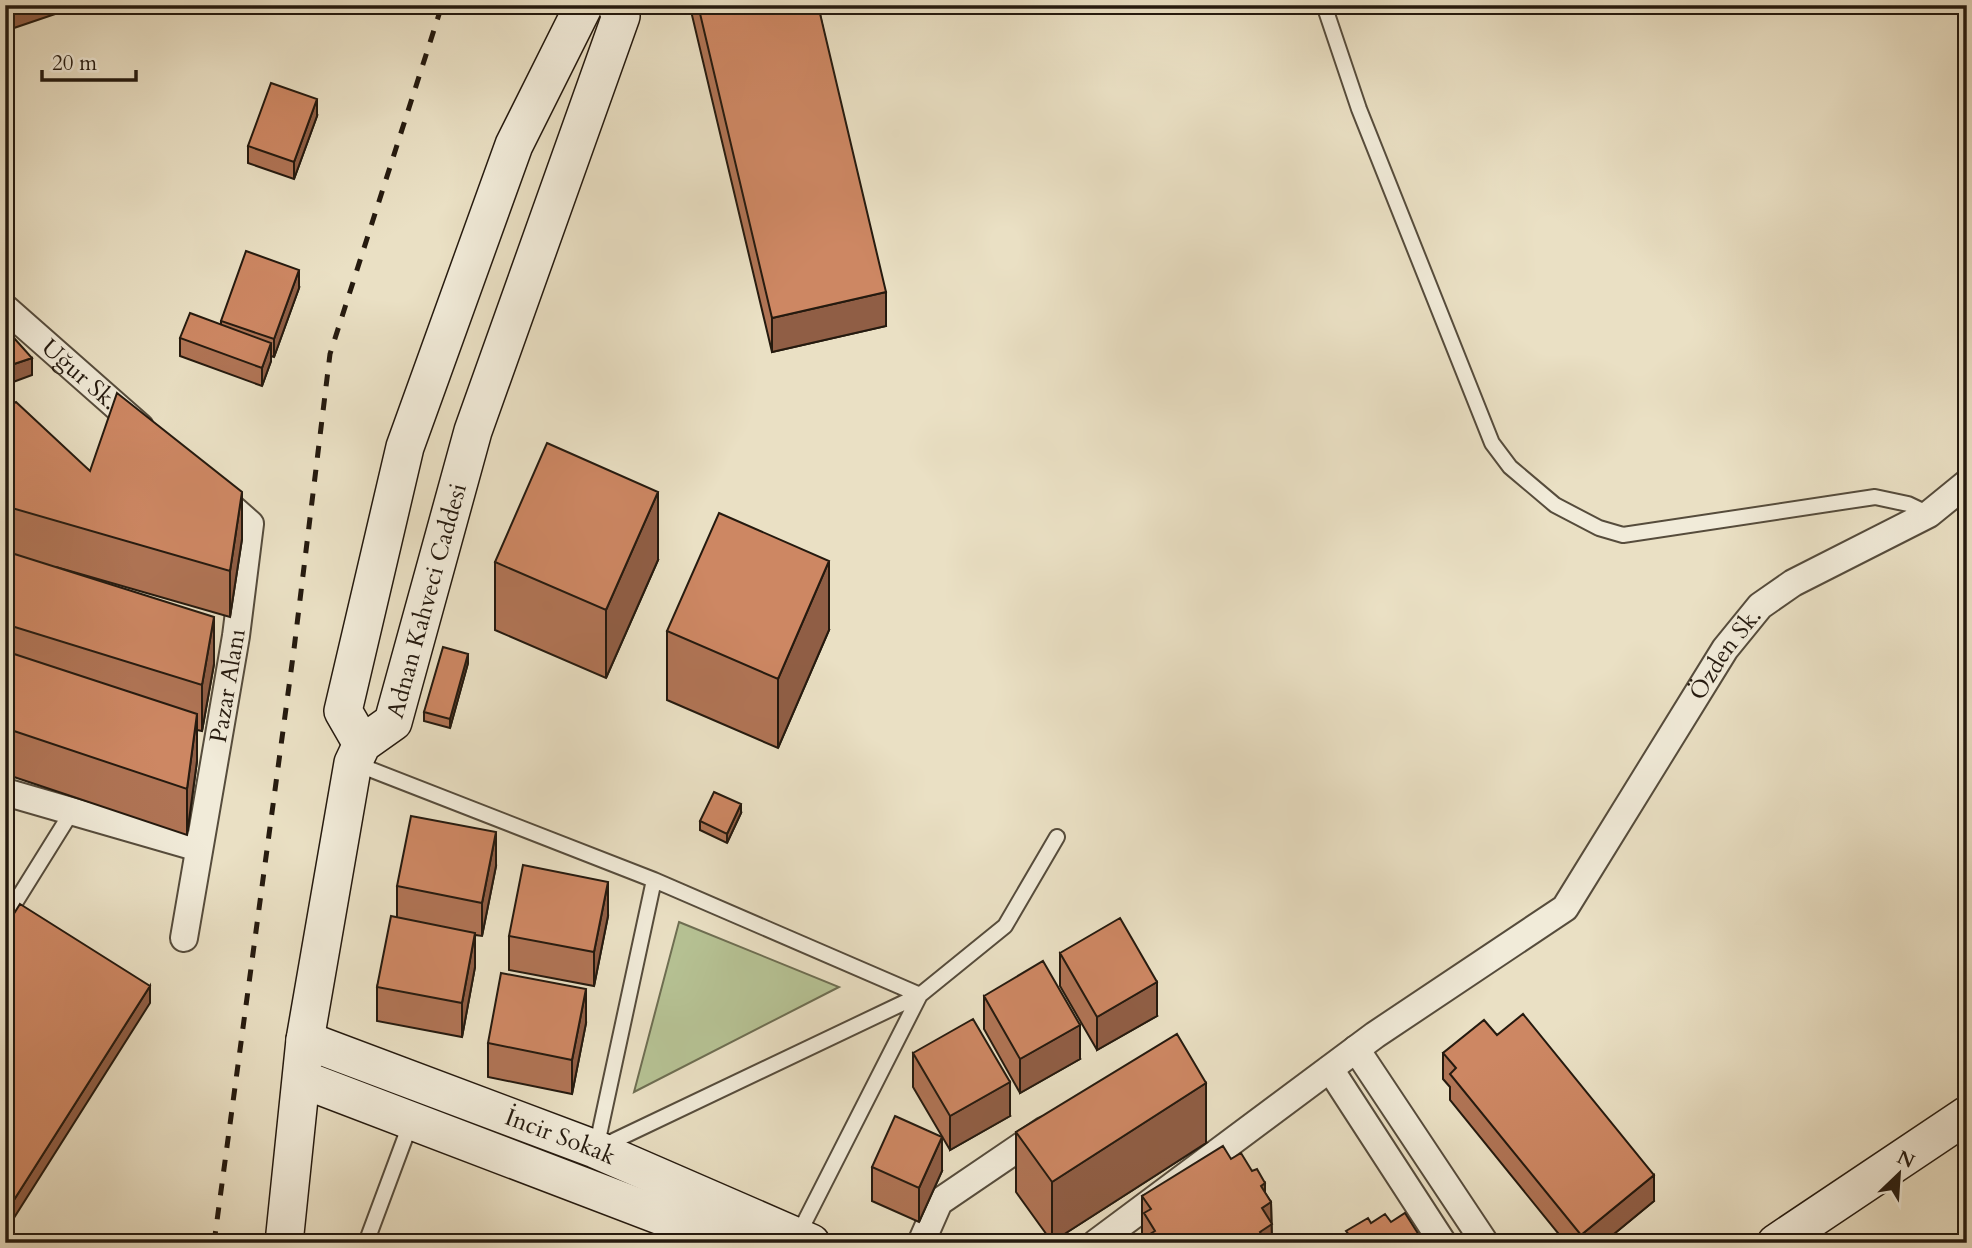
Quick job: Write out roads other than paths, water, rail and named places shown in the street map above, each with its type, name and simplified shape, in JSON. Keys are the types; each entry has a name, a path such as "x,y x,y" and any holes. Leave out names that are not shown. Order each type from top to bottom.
{"main road":[{"path":"284,1243 305,1040 357,753 342,711 405,447 513,145 584,5"},
{"name":"Adnan Kahveci Caddesi","path":"357,753 393,722 473,431 621,16 616,5"},
{"name":"İncir Sokak","path":"305,1040 596,1149 804,1240"},
{"name":"İncir Sokak","path":"302,1079 732,1243"},
{"path":"1776,1243 1967,1115"}],"street":[{"name":"Uğur Sk.","path":"5,308 158,443"},
{"name":"Pazar Alanı","path":"184,938 236,636 250,524 199,479"},
{"name":"Özden Sk.","path":"1356,1049 1565,908 1725,649 1760,606 1793,583 1929,514 1967,483"},
{"path":"211,629 236,636"},
{"path":"5,792 199,848"},
{"path":"1096,1243 1356,1049 1485,1243"},
{"path":"1329,1069 1443,1243"},
{"path":"921,1243 939,1202 1061,1119"}],"lane":[{"path":"1324,5 1359,109 1492,443 1531,487 1577,517 1623,535 1875,497 1908,504 1929,514"},
{"path":"357,753 920,995"},
{"path":"5,919 71,813"},
{"path":"596,1149 920,995 1005,926 1058,837"},
{"path":"596,1149 654,880"},
{"path":"804,1240 920,995"},
{"path":"366,1243 412,1121"}],"railway":[{"path":"214,1243 294,649 330,354 442,5"}]}
